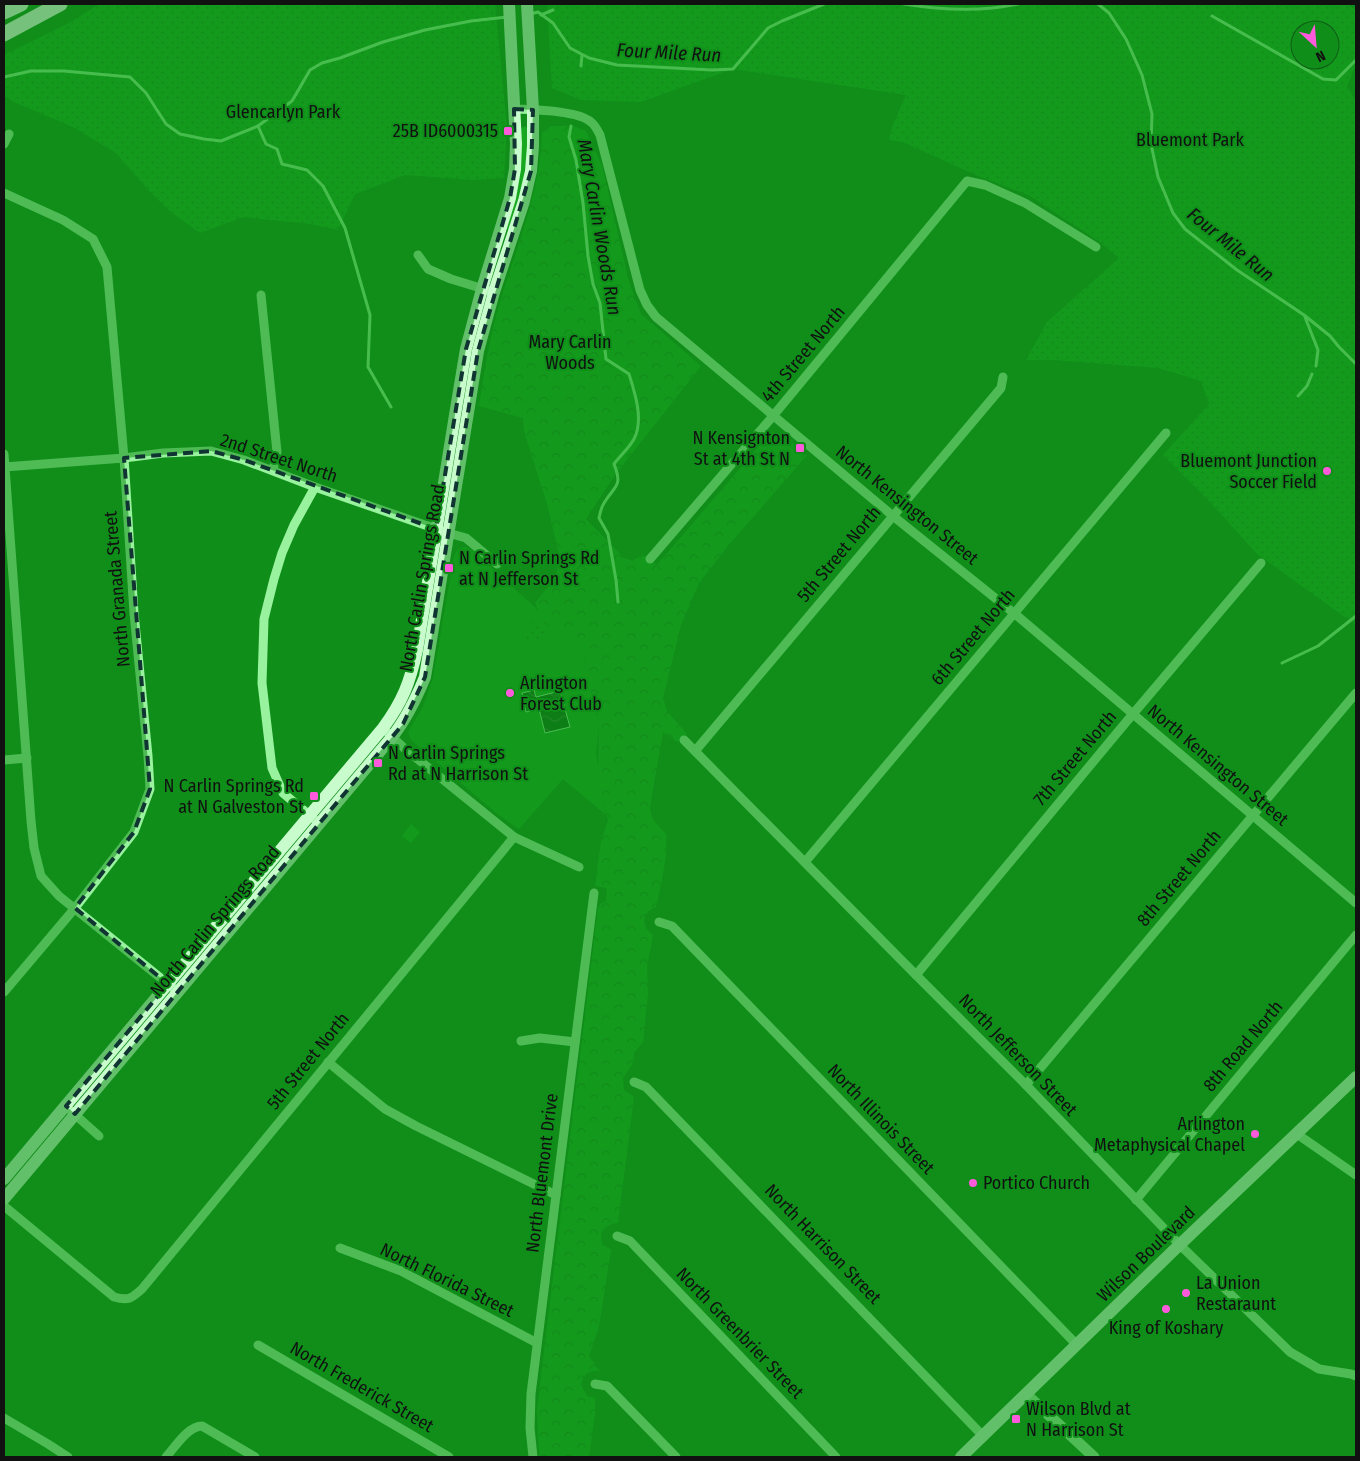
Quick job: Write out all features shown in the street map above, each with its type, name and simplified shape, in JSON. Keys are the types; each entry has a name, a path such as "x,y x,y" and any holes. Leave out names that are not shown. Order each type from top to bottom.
{"highway":[{"path":"4,12 21,4"},
{"path":"4,34 60,4"}],"main road":[{"name":"North Carlin Springs Road","path":"488,290 515,169 516,144 509,4"},
{"name":"North Carlin Springs Road","path":"4,1179 70,1110 388,732 412,673 442,531 466,349 524,201 530,172 533,146 533,110 527,4"},
{"name":"Wilson Boulevard","path":"961,1457 1356,1077"},
{"name":"North Carlin Springs Road","path":"4,1199 70,1110"}],"street":[{"name":"North Kensington Street","path":"514,108 567,113 582,117 591,122 600,134 640,290 647,305 656,317 893,516 1015,614 1356,903"},
{"path":"4,144 9,134"},
{"name":"4th Street North","path":"650,559 773,416 967,182 985,185 1025,203 1096,247"},
{"name":"North Granada Street","path":"4,193 63,220 93,239 107,267 124,458 134,614 150,789 134,832 75,908 4,992"},
{"path":"418,255 428,269 451,279 488,290"},
{"path":"261,295 277,452 274,470"},
{"name":"5th Street North","path":"696,750 1001,388 1003,378"},
{"name":"6th Street North","path":"805,862 1166,434"},
{"name":"2nd Street North","path":"4,467 124,458 163,453 211,452 274,470 315,487 442,531"},
{"path":"4,454 34,848 41,876 59,896 173,988"},
{"path":"314,820 283,793 272,768 262,684 264,619 274,579 282,553 294,525 315,487"},
{"path":"442,531 466,538 497,564"},
{"name":"7th Street North","path":"916,975 1261,563"},
{"name":"8th Street North","path":"1026,1085 1356,693"},
{"path":"388,732 404,748 514,837 579,867"},
{"name":"North Jefferson Street","path":"684,740 1026,1085 1180,1245 1290,1352 1319,1369 1356,1376"},
{"path":"4,760 27,758"},
{"name":"5th Street North","path":"4,1206 114,1297 124,1300 134,1297 514,837"},
{"name":"North Bluemont Drive","path":"533,1457 530,1428 531,1394 594,893"},
{"name":"North Illinois Street","path":"658,922 672,926 1077,1345"},
{"name":"8th Road North","path":"1136,1200 1356,935"},
{"path":"521,1041 540,1038 575,1042"},
{"path":"328,1062 385,1109 556,1195"},
{"name":"North Harrison Street","path":"634,1082 646,1087 983,1436"},
{"path":"70,1110 99,1136"},
{"path":"1298,1134 1356,1175"},
{"name":"North Greenbrier Street","path":"617,1236 630,1241 836,1457"},
{"name":"North Florida Street","path":"340,1248 401,1271 537,1343"},
{"name":"North Frederick Street","path":"258,1345 449,1457"},
{"path":"595,1384 606,1386 676,1457"},
{"path":"1026,1394 1094,1457"},
{"path":"4,1418 68,1457"},
{"path":"166,1457 191,1428 199,1426 255,1457"}],"highlighted area":[{"path":"514,109 533,110 531,171 478,351 425,677 403,724 75,1114 66,1106 168,984 75,908 134,832 150,789 124,458 211,451 244,460 436,529 466,349 510,198 515,169"}],"green space":[{"name":"Glencarlyn Park","path":"100,4 495,4 507,127 504,178 474,180 405,175 355,194 338,230 311,224 243,217 200,233 171,212 149,191 116,153 73,127 4,96 4,55 67,24"},
{"name":"Bluemont Park","path":"547,4 1347,4 1356,10 1356,65 1347,86 1356,101 1356,625 1257,554 1211,503 1163,455 1209,404 1201,381 1158,368 1054,360 1026,360 1047,322 1119,258 1097,240 1030,196 976,175 903,142 889,140 892,127 906,95 733,69 641,102 581,100 552,88"},
{"path":"525,126 528,129 527,154 522,186 509,230 507,229 521,129"},
{"name":"Mary Carlin Woods","path":"551,126 573,126 586,131 602,165 629,282 641,314 701,366 615,475 586,519 624,558 633,561 643,554 657,565 771,432 780,433 785,436 807,455 728,546 699,583 681,625 663,698 667,711 687,734 678,742 663,732 650,807 653,819 666,834 666,851 656,907 648,912 644,919 646,928 653,935 647,967 648,994 643,1042 634,1053 633,1063 623,1078 624,1090 634,1097 618,1223 606,1227 601,1236 604,1245 611,1250 599,1326 589,1356 600,1371 593,1371 587,1374 583,1378 581,1385 587,1396 595,1398 595,1414 589,1457 539,1457 537,1409 598,908 600,904 606,901 607,888 595,886 601,841 608,821 598,776 599,726 583,651 544,623 535,603 555,578 560,558 547,504 524,431 523,418 479,406 495,321 532,201 537,179 542,133"},
{"path":"464,547 471,549 583,651 599,726 596,753 606,815 563,779 519,829 496,813 411,740 408,732 423,707 433,678 454,556 458,549"},
{"path":"534,621 544,628 544,633 537,643 525,639 523,635"},
{"path":"411,824 420,832 411,843 402,836"}],"water":[{"path":"534,690 536,697 560,691 570,727 545,733 539,709 526,712 522,693"}],"waterway":[{"name":"Four Mile Run","path":"531,14 538,12 553,23 570,48 589,58 617,65 712,70 733,69 768,28 824,4"},
{"name":"Four Mile Run","path":"904,4 932,8 961,9 1004,7 1018,4"},
{"name":"Four Mile Run","path":"1098,4 1109,13 1126,39 1142,75 1152,114 1151,144 1158,177 1173,213 1185,229 1237,270 1304,315 1330,336 1356,364"},
{"path":"541,15 553,10"},
{"path":"1212,16 1323,79 1336,80 1356,60"},
{"name":"Four Mile Run","path":"4,77 31,71 64,71 130,77 146,93 166,124 180,134 221,141 258,126 292,101 310,70 322,63 425,30 471,21 507,17"},
{"name":"Mary Carlin Woods Run","path":"581,66 582,55"},
{"path":"258,126 266,144 277,149 282,164 307,170 323,186 345,228 370,315 368,367 391,407"},
{"name":"Mary Carlin Woods Run","path":"571,126 569,137 576,160 593,284 600,303 606,359 629,374 636,398 638,415 637,432 634,439 614,464 618,482 603,505 599,518 608,534 618,602"},
{"path":"1305,317 1318,350 1316,366"},
{"path":"1298,396 1307,386 1312,374"},
{"path":"1282,663 1318,646 1356,616"}],"place":[{"name":"25B ID6000315","path":"508,131"},
{"name":"N Kensignton St at 4th St N","path":"800,448"},
{"name":"Bluemont Junction Soccer Field","path":"1327,471"},
{"name":"N Carlin Springs Rd at N Jefferson St","path":"449,568"},
{"name":"Arlington Forest Club","path":"510,693"},
{"name":"N Carlin Springs Rd at N Harrison St","path":"378,763"},
{"name":"N Carlin Springs Rd at N Galveston St","path":"314,796"},
{"name":"Arlington Metaphysical Chapel","path":"1255,1134"},
{"name":"Portico Church","path":"973,1183"},
{"name":"La Union Restaraunt","path":"1186,1293"},
{"name":"King of Koshary","path":"1166,1309"},
{"name":"Wilson Blvd at N Harrison St","path":"1016,1419"}]}
